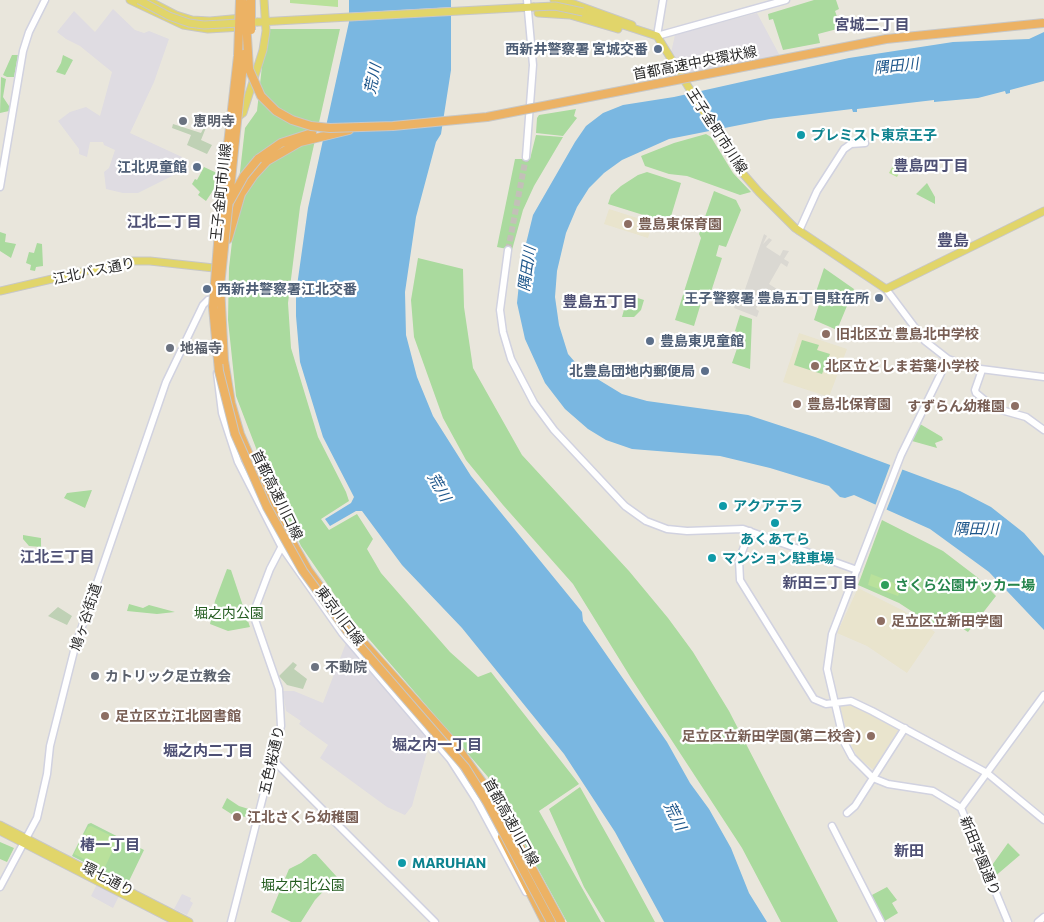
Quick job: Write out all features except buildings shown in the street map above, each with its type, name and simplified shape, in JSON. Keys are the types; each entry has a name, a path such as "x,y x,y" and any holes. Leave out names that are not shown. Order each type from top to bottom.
{"highway":[{"name":"首都高速中央環状線","path":"242,0 249,69 257,89 271,107 292,120 311,126 342,128 393,124"},
{"name":"首都高速川口線","path":"242,0 244,56 221,279 221,328 231,403 240,434 273,509 327,598 376,657 457,748 495,800 559,922"},
{"name":"首都高速川口線","path":"242,0 214,287 216,352 228,412 245,460 277,528 303,571 347,631 465,767 487,802 551,922"},
{"name":"首都高速中央環状線","path":"251,0 252,68 258,88 276,108 288,117 312,124 339,126 393,124"},
{"name":"首都高速中央環状線","path":"214,287 222,228 228,206 244,176 258,159 281,143 298,136 334,129 506,112 678,76 886,38 1044,22"},
{"name":"首都高速川口線","path":"221,279 229,231 238,201 250,180 267,161 286,148 321,135 393,124"},
{"path":"465,767 544,922"}],"main road":[{"path":"130,0 183,26 208,29 239,27"},
{"path":"139,0 169,16 189,23 204,24 556,6 583,12 658,36"},
{"path":"147,0 176,15 192,20 210,21 239,18"},
{"name":"王子金町市川線","path":"231,116 239,116 243,113 263,50 264,0"},
{"path":"554,0 625,21 640,31"},
{"path":"529,7 570,14 622,30 640,31"},
{"name":"王子金町市川線","path":"216,268 239,18"},
{"name":"王子金町市川線","path":"658,36 743,174 783,218 799,231 886,289"},
{"path":"886,289 1044,211"},
{"name":"江北バス通り","path":"0,291 129,261 150,261 216,268"},
{"name":"環七通り","path":"0,825 178,922"},
{"name":"環七通り","path":"0,831 27,840 189,922"}],"street":[{"path":"0,187 23,54 29,32 45,0"},
{"path":"239,18 242,0"},
{"path":"526,157 533,65 529,7 537,0"},
{"path":"663,0 658,36 786,0"},
{"path":"799,231 817,191 844,149 852,144 865,143"},
{"path":"508,250 500,297 503,332 518,374 534,402 554,430 620,502 646,521 676,531 731,528 750,531 856,570"},
{"name":"東京川口線","path":"216,268 214,348 222,413 238,462 282,546 342,633 450,758 477,801 544,922"},
{"path":"886,289 925,341 948,359 963,366 982,370 1044,376"},
{"name":"東京川口線","path":"215,298 229,408 246,456 288,540 351,633 461,757 480,783 559,922"},
{"name":"鳩ヶ谷街道","path":"0,887 27,840 39,810 49,751 75,647 166,382 200,310 205,302 215,298"},
{"name":"新田学園通り","path":"948,359 899,459 856,570 829,649 827,670 847,750 858,766 873,778 888,784 926,789 947,798 961,808 1008,922"},
{"path":"982,370 975,390 976,394 994,408 1026,416 1044,430"},
{"path":"750,531 739,560 738,574 742,586 811,696 822,704 846,701 856,703 905,728 987,772 1044,820"},
{"path":"282,546 288,540"},
{"name":"五色桜通り","path":"231,922 281,731 282,705 279,689 253,610 282,546"},
{"path":"961,808 1044,695"},
{"path":"847,813 855,806 905,728"},
{"path":"273,760 435,922"},
{"path":"880,767 888,784"},
{"path":"832,826 881,922"},
{"path":"511,837 564,922"},
{"path":"1038,922 1044,917"}],"shaded area":[{"path":"113,9 135,30 144,33 149,31 169,39 154,82 130,133 182,157 174,175 138,193 123,193 106,189 104,172 109,168 115,150 104,145 103,142 90,142 87,157 79,154 79,149 58,121 70,112 86,107 100,116 112,72 80,46 57,32 74,11 95,32"},
{"path":"757,13 780,56 685,73 671,53 675,35"},
{"name":"豊島東保育園","path":"609,209 653,223 648,238 604,224"},
{"path":"764,234 767,236 763,244 769,238 772,240 766,247 780,256 783,250 789,251 784,259 789,262 787,267 781,263 769,284 780,291 779,294 763,289 756,309 759,311 757,317 734,308 736,302 740,304"},
{"name":"北区立としま若葉小学校","path":"799,333 847,349 829,397 783,382"},
{"name":"足立区立新田学園","path":"858,588 904,611 935,632 907,673 867,646 837,633"},
{"path":"346,643 430,741 412,806 405,815 387,807 320,758 328,745 299,724 301,721 286,711 283,691 294,691 323,703"},
{"name":"足立区立新田学園(第二校舎)","path":"841,704 850,704 899,729 874,770 858,758 850,743 840,708"},
{"path":"97,884 119,896 113,908 91,896"},
{"path":"182,894 191,898 190,901 193,903 187,915 174,909"}],"green space":[{"path":"290,0 338,0 338,7 290,3"},
{"path":"814,0 836,0 839,9 835,11 841,28 818,34 820,43 783,50 773,19 769,20 768,14"},
{"path":"270,29 340,29 300,207 288,303 291,348 318,437 349,501 321,519 329,530 357,514 373,539 367,549 381,573 450,652 478,677 491,672 579,784 539,811 601,922 567,922 488,777 350,617 301,546 261,461 236,396 228,320 229,268 245,128 257,111 262,66"},
{"path":"12,55 18,55 14,77 7,77 3,75"},
{"path":"63,55 73,60 65,75 56,72"},
{"path":"1,77 6,79 3,97 9,106 9,111 0,113"},
{"path":"576,109 574,116 577,118 563,136 536,133 539,115"},
{"path":"208,114 211,115 201,140 212,145 207,154 187,145 191,135 172,128 173,124 201,133 208,120 206,119"},
{"path":"706,134 711,137 733,173 751,192 740,195 687,176 669,174 645,166 641,156 674,143"},
{"path":"536,135 563,137 534,186 523,210 512,250 497,247 515,159 530,159"},
{"path":"898,156 906,160 897,177 889,173"},
{"path":"204,167 217,173 213,180 218,183 206,201 198,195 200,192 192,184 195,179 197,180"},
{"path":"647,172 681,183 669,223 608,204 611,195 621,186 638,175"},
{"path":"927,183 935,197 935,204 916,194"},
{"path":"714,191 736,200 741,210 726,247 719,245 716,256 722,258 708,301 701,303 694,326 675,320 701,238 699,234"},
{"path":"0,232 6,234 5,242 16,244 11,258 0,251"},
{"path":"37,243 42,244 43,266 36,267 35,271 30,270 31,265 26,263 29,252 34,253"},
{"path":"418,258 463,269 464,307 473,368 522,455 629,571 693,652 729,711 838,922 781,922 742,848 631,678 573,584 466,460 443,418 414,337 411,300"},
{"path":"824,268 854,289 837,330 814,320 822,295 816,292"},
{"path":"628,295 644,300 641,310 634,317 622,317"},
{"path":"740,315 752,319 750,369 732,363 742,334 735,331"},
{"path":"802,340 819,345 817,350 830,354 822,374 794,365"},
{"path":"920,424 942,437 943,440 935,443 937,448 912,441"},
{"path":"92,490 85,508 64,498 67,493"},
{"path":"882,520 943,551 977,577 996,596 968,632 946,618 939,629 899,603 858,585"},
{"path":"23,535 41,538 41,547 29,546 23,539"},
{"name":"堀之内公園","path":"227,569 231,570 250,627 228,631 210,624 215,601"},
{"name":"さくら公園サッカー場","path":"871,574 902,586 898,596 868,585"},
{"path":"129,604 143,608 149,605 175,612 157,614 127,611"},
{"path":"58,607 72,616 67,625 48,616"},
{"path":"293,662 297,665 294,669 307,679 303,689 287,685 279,676"},
{"path":"580,787 655,922 605,922 584,887 549,809"},
{"path":"227,798 239,806 255,811 253,818 233,815 222,808"},
{"path":"91,823 144,850 129,881 127,880 125,883 72,856 88,824"},
{"path":"91,826 118,839 104,869 74,854 88,827"},
{"path":"0,842 14,848 7,862 0,859"},
{"path":"1008,843 1020,855 993,878 990,868"},
{"name":"堀之内北公園","path":"316,854 337,877 315,900 301,922 291,922 271,912 289,869"},
{"path":"887,887 897,900 892,903 898,913 883,922 870,896"}],"water":[{"name":"荒川","path":"349,0 451,0 451,70 441,134 436,142 416,217 405,292 406,335 417,377 433,416 471,476 582,612 583,621 667,742 690,783 709,809 731,848 749,893 767,922 664,922 615,832 564,754 462,628 402,565 362,511 356,511 330,526 325,519 351,503 354,497 323,437 300,362 296,293 308,208 349,22"},
{"name":"隅田川","path":"1044,32 1044,81 1010,90 1010,93 1006,94 1005,91 978,98 934,102 934,100 857,109 857,112 853,112 852,109 770,119 669,139 622,160 604,173 589,188 577,207 566,233 557,271 555,297 559,325 568,354 581,369 622,394 647,401 748,415 815,437 960,491 991,507 1024,533 1044,556 1044,630 989,572 930,529 854,495 845,498 840,497 829,486 770,468 720,456 632,449 606,440 588,429 565,409 545,383 525,339 517,303 521,264 533,215 575,142 586,126 603,113 623,105 674,97 849,58 953,42 1029,39"}],"pier":[{"path":"454,7 454,15 347,21 347,13"},
{"path":"891,463 903,468 886,511 875,506"}],"tunnel":[{"path":"508,250 526,157"}],"place":[{"name":"西新井警察署 宮城交番","path":"658,49"},
{"name":"恵明寺","path":"183,121"},
{"name":"プレミスト東京王子","path":"801,135"},
{"name":"江北児童館","path":"197,167"},
{"name":"豊島東保育園","path":"628,224"},
{"name":"西新井警察署江北交番","path":"207,289"},
{"name":"王子警察署 豊島五丁目駐在所","path":"879,298"},
{"name":"旧北区立 豊島北中学校","path":"826,334"},
{"name":"豊島東児童館","path":"650,341"},
{"name":"地福寺","path":"170,348"},
{"name":"北区立としま若葉小学校","path":"815,366"},
{"name":"北豊島団地内郵便局","path":"705,371"},
{"name":"豊島北保育園","path":"797,404"},
{"name":"すずらん幼稚園","path":"1015,406"},
{"name":"アクアテラ","path":"723,506"},
{"name":"あくあてら","path":"775,523"},
{"name":"マンション駐車場","path":"712,558"},
{"name":"さくら公園サッカー場","path":"885,585"},
{"name":"足立区立新田学園","path":"881,621"},
{"name":"不動院","path":"315,667"},
{"name":"カトリック足立教会","path":"95,676"},
{"name":"足立区立江北図書館","path":"105,716"},
{"name":"足立区立新田学園(第二校舎)","path":"871,736"},
{"name":"江北さくら幼稚園","path":"237,817"},
{"name":"MARUHAN","path":"402,863"}],"district":[{"name":"宮城二丁目","path":"872,25"},
{"name":"豊島四丁目","path":"931,166"},
{"name":"江北二丁目","path":"164,222"},
{"name":"豊島","path":"953,241"},
{"name":"豊島五丁目","path":"600,302"},
{"name":"江北三丁目","path":"57,557"},
{"name":"新田三丁目","path":"820,583"},
{"name":"堀之内一丁目","path":"437,745"},
{"name":"堀之内二丁目","path":"208,751"},
{"name":"椿一丁目","path":"110,845"},
{"name":"新田","path":"909,851"}]}
